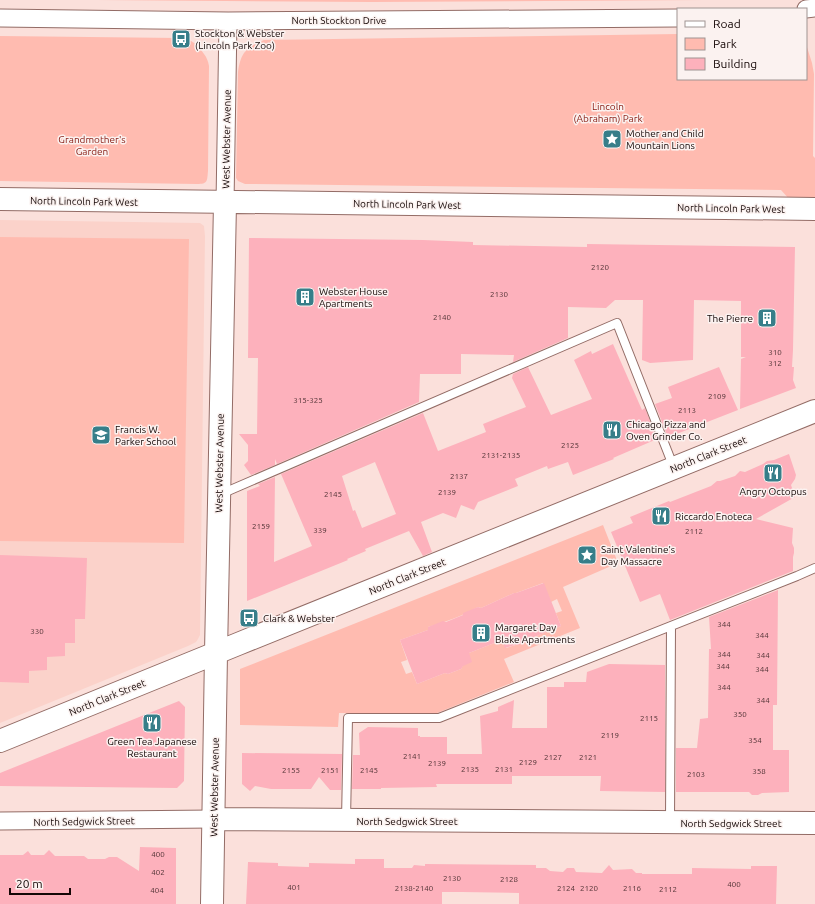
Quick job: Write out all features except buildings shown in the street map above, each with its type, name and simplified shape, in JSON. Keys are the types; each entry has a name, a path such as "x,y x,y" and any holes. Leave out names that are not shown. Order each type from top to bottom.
{"street":[{"name":"North Stockton Drive","path":"0,18 228,21 677,18"},
{"name":"West Webster Avenue","path":"212,904 228,21"},
{"name":"North Lincoln Park West","path":"0,199 815,209"},
{"name":"North Clark Street","path":"0,742 815,411"},
{"name":"North Sedgwick Street","path":"0,821 214,819 815,823"}],"lane":[{"path":"219,495 617,323 674,468"},
{"path":"346,820 348,718 439,718 815,568"},
{"path":"670,822 671,626"}],"shaded area":[{"name":"Francis W. Parker School","path":"0,220 200,223 204,226 205,236 200,635 196,642 188,646 0,723"}],"green space":[{"path":"98,0 703,0 371,2"},
{"name":"Lincoln (Abraham) Park","path":"677,34 677,80 807,80 807,47 814,74 813,156 815,158 815,197 814,199 790,200 781,190 245,184 238,181 236,178 238,72 239,65 245,52 249,48 264,40"},
{"name":"Grandmother's Garden","path":"0,36 179,38 194,43 205,55 209,66 208,171 205,183 0,181"},
{"name":"Francis W. Parker School","path":"0,237 189,239 184,543 0,541"},
{"path":"603,525 618,563 563,587 580,628 504,659 514,682 437,713 339,713 338,727 240,725 240,669","holes":["543,583 551,602 557,599 562,611 556,613 561,626 534,637 533,640 506,648 502,640 469,653 461,669 448,674 445,673 417,684 412,672 406,674 401,662 407,660 400,640 428,630 428,627 454,618 478,607 481,608 514,593"]}],"place":[{"name":"Stockton & Webster (Lincoln Park Zoo)","path":"181,39"},
{"name":"Mother and Child Mountain Lions","path":"612,139"},
{"name":"Webster House Apartments","path":"305,297"},
{"name":"The Pierre","path":"767,318"},
{"name":"Chicago Pizza and Oven Grinder Co.","path":"612,430"},
{"name":"Francis W. Parker School","path":"101,435"},
{"name":"Angry Octopus","path":"773,473"},
{"name":"Riccardo Enoteca","path":"661,516"},
{"name":"Saint Valentine's Day Massacre","path":"587,555"},
{"name":"Clark & Webster","path":"249,618"},
{"name":"Margaret Day Blake Apartments","path":"481,633"},
{"name":"Green Tea Japanese Restaurant","path":"152,723"}]}
